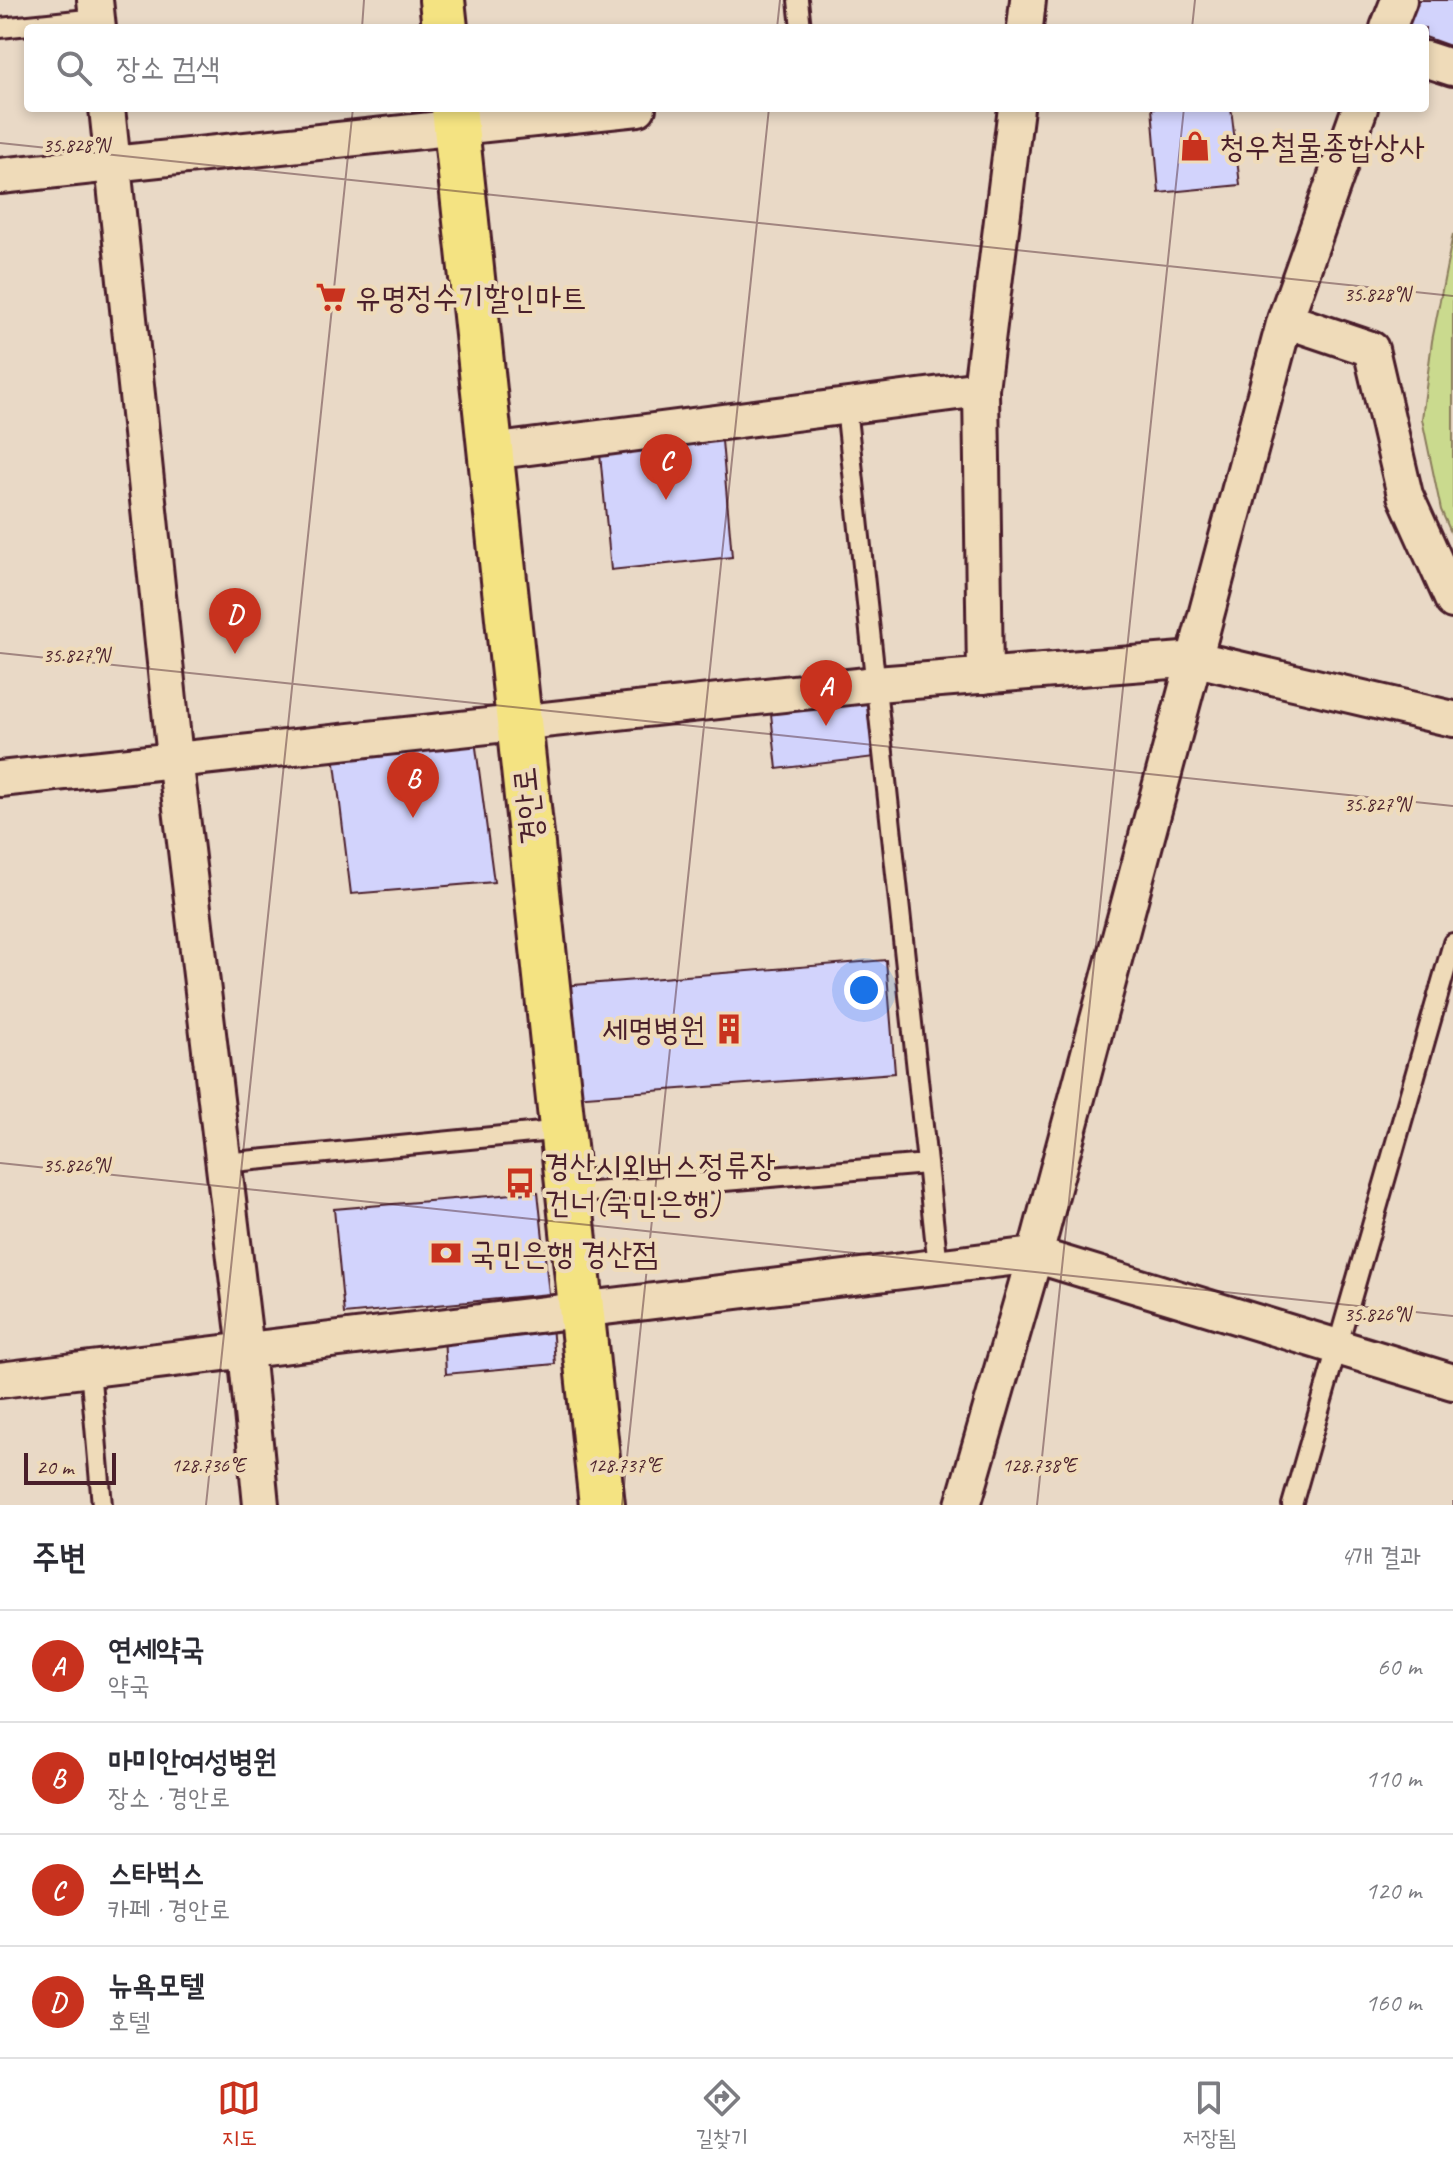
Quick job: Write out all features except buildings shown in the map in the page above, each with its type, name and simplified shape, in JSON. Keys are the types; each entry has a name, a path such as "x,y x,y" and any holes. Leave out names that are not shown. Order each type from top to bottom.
{"main road":[{"path":"442,0 445,24"},
{"name":"경안로","path":"455,118 602,1505"}],"street":[{"path":"1025,24 1028,0"},
{"path":"1390,24 1399,0"},
{"path":"1429,60 1453,68"},
{"path":"107,112 175,758 246,1350 261,1505"},
{"path":"0,176 455,118 565,112"},
{"path":"985,676 981,389 1016,112"},
{"path":"963,1505 1035,1255 1285,320 1359,112"},
{"path":"1285,320 1371,349 1405,495 1453,601"},
{"path":"490,452 981,389"},
{"path":"0,779 876,684 1196,659 1453,719"},
{"path":"0,1380 1035,1255 1453,1382"}],"lane":[{"path":"798,0 801,24"},
{"path":"30,24 97,15"},
{"path":"0,28 24,25"},
{"path":"846,407 938,1266"},
{"path":"1292,1505 1453,943"},
{"path":"224,1163 562,1130"},
{"path":"569,1194 927,1164"},
{"path":"90,1369 102,1505"}],"green space":[{"path":"1453,234 1453,537 1441,510 1422,419 1432,341"}],"place":[{"name":"청우철물종합상사","path":"1195,146"},
{"name":"유명정수기할인마트","path":"331,297"},
{"name":"스타벅스","path":"666,500"},
{"name":"뉴욕모텔","path":"235,654"},
{"name":"연세약국","path":"826,726"},
{"name":"마미안여성병원","path":"413,818"},
{"name":"세명병원","path":"729,1029"},
{"name":"경산시외버스정류장 건너(국민은행)","path":"520,1183"},
{"name":"국민은행 경산점","path":"446,1253"}]}
